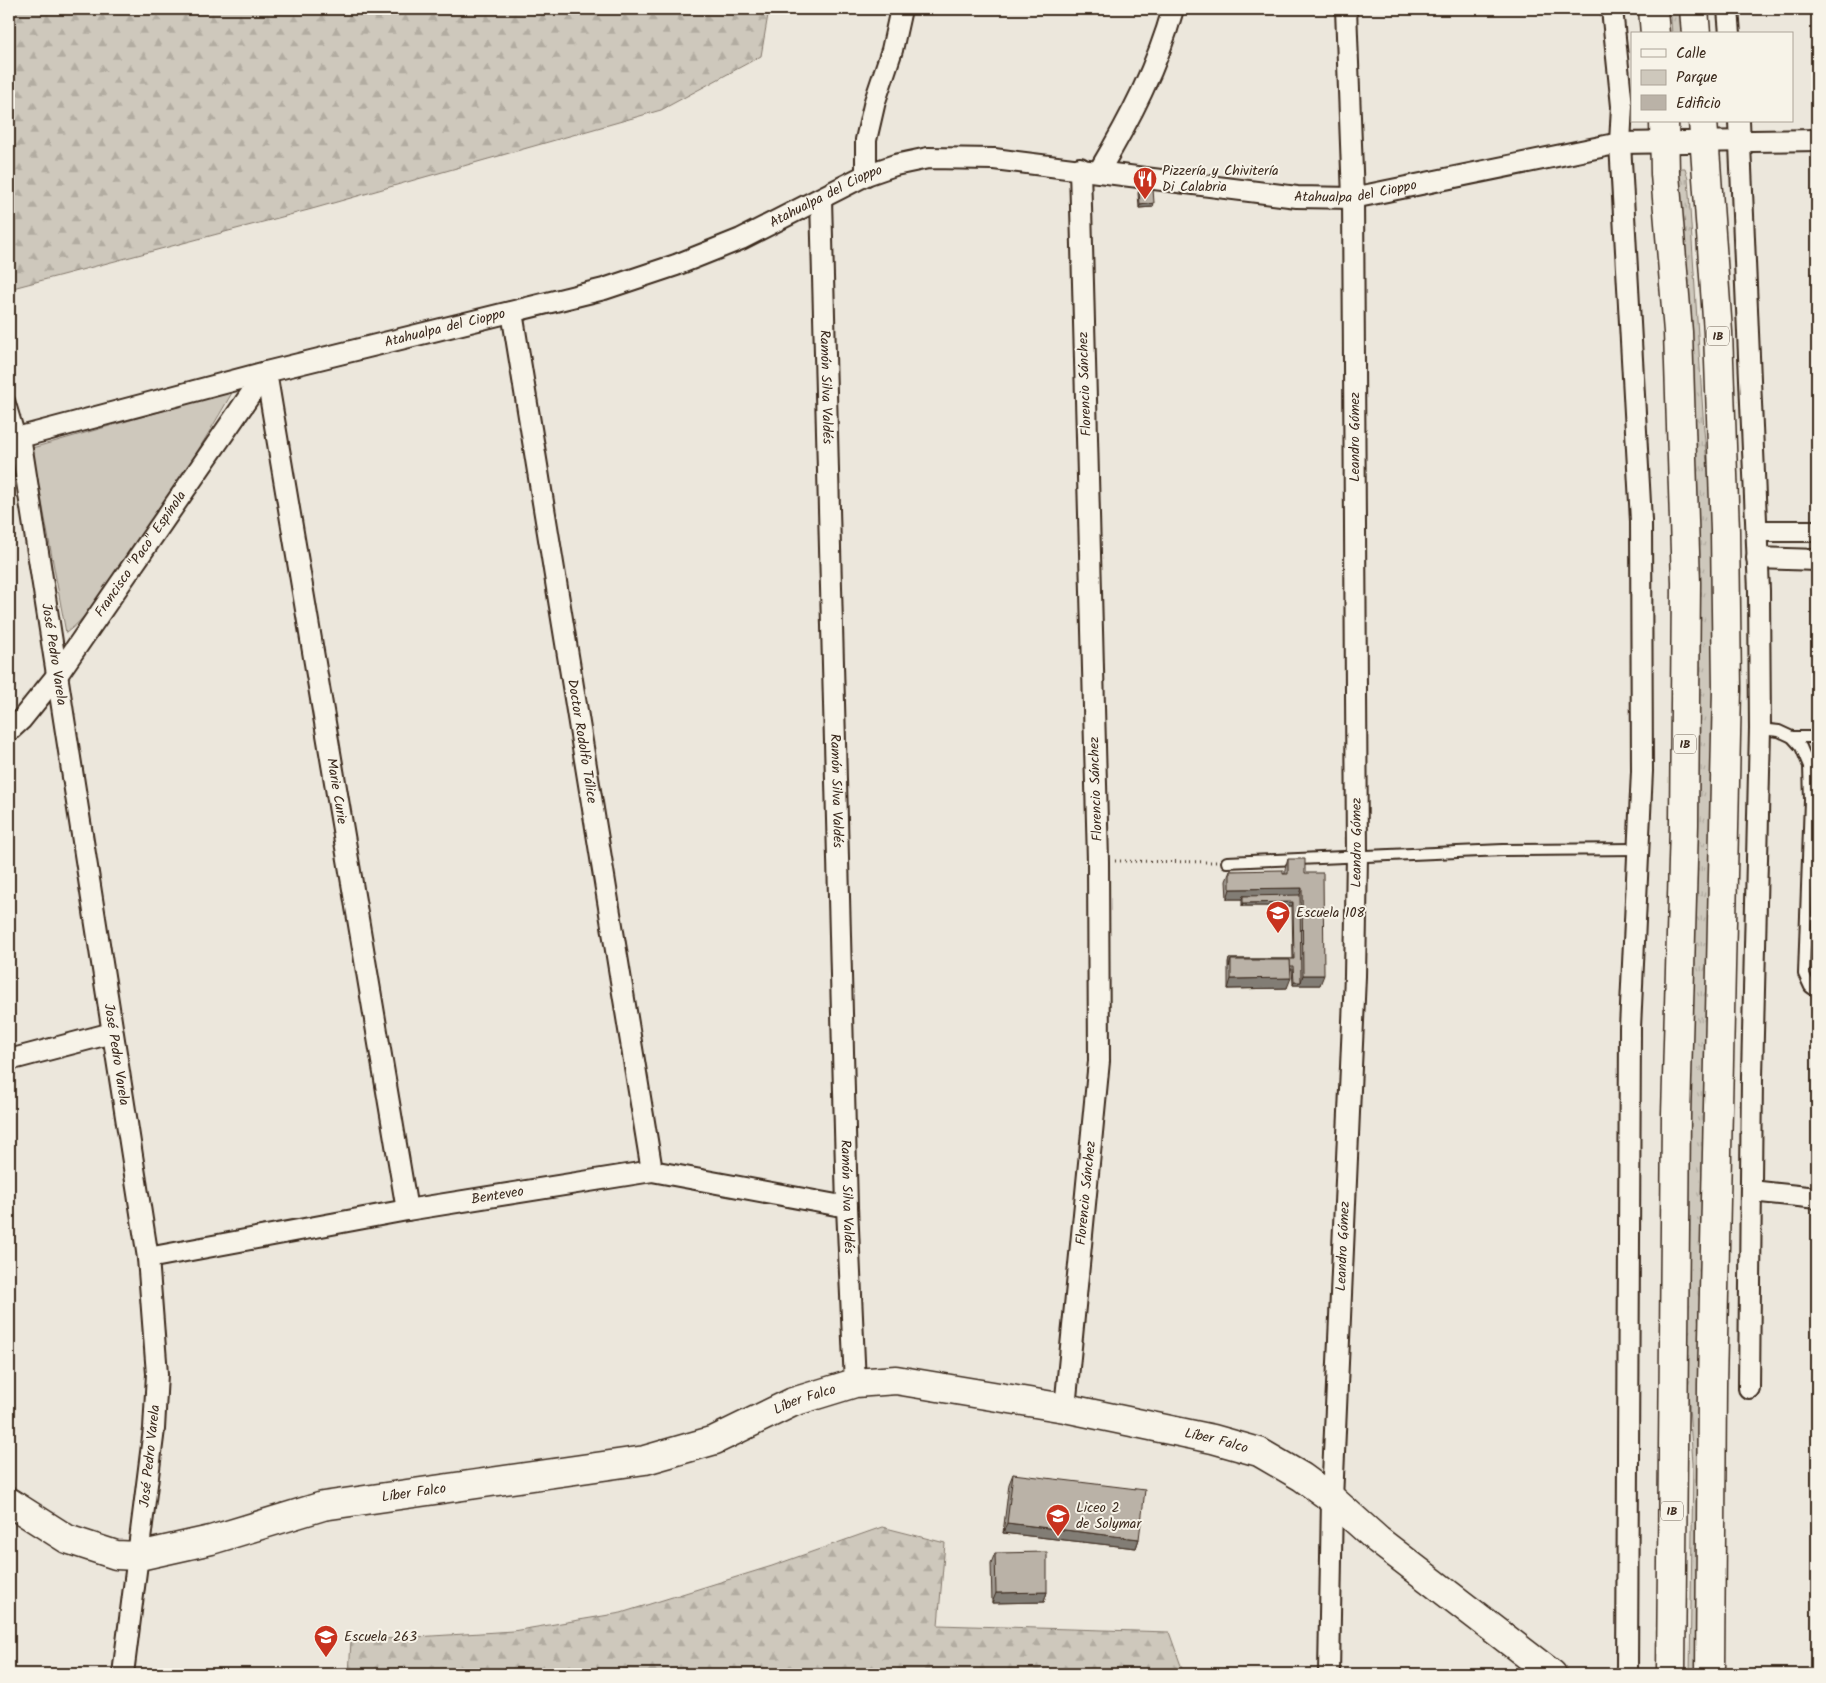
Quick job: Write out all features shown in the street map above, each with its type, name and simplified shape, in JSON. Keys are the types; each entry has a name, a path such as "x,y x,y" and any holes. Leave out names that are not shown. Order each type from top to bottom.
{"main road":[{"path":"1653,9 1656,32"},
{"path":"1694,9 1696,32"},
{"name":"IB","path":"1664,131 1665,174 1678,332 1686,583 1684,825 1676,1115 1671,1674"},
{"name":"IB","path":"1704,131 1718,332 1725,531 1726,679 1713,1375 1710,1674"},
{"name":"Líber Falco","path":"9,1502 67,1539 116,1555 139,1556 211,1540 323,1506 645,1460 715,1440 793,1402 855,1383 896,1380 1065,1408 1213,1440 1259,1452 1302,1476 1378,1540 1552,1674"}],"street":[{"path":"866,175 866,140 870,120 901,9"},
{"path":"1090,169 1134,109 1149,78 1173,9"},
{"name":"Leandro Gómez","path":"1329,1674 1332,1500 1354,996 1357,855 1353,198 1346,9"},
{"path":"1612,9 1622,106 1620,143 1641,521 1642,771 1630,1028 1627,1674"},
{"path":"1728,9 1730,32"},
{"path":"1739,122 1757,530 1760,729 1749,1388"},
{"name":"Atahualpa del Cioppo","path":"14,438 266,372 604,289 676,265 741,239 866,175 895,165 928,158 994,158 1297,197 1353,198 1620,143 1664,131 1704,131 1741,142 1817,140"},
{"name":"Florencio Sánchez","path":"1065,1408 1099,1061 1090,169"},
{"name":"Ramón Silva Valdés","path":"821,199 847,1207 855,1383"},
{"name":"Doctor Rodolfo Tálice","path":"512,312 652,1171"},
{"name":"Francisco \"Paco\" Espínola","path":"9,731 21,720 58,674 266,372"},
{"name":"Marie Curie","path":"266,372 407,1210"},
{"name":"José Pedro Varela","path":"14,438 58,674 148,1258 157,1374 154,1429 123,1674"},
{"path":"1757,530 1817,532"},
{"path":"1757,558 1817,560"},
{"path":"9,1060 112,1032"},
{"name":"Benteveo","path":"148,1258 407,1210 652,1171 847,1207"},
{"path":"1751,1191 1817,1198"}],"lane":[{"path":"9,400 14,438"},
{"path":"1760,729 1778,731 1792,736 1817,738"},
{"path":"1792,736 1801,747 1809,766 1810,800 1804,974 1810,987 1817,992"},
{"path":"1227,862 1503,850 1638,849"}],"path":[{"path":"1098,861 1227,862"}],"green space":[{"path":"9,9 769,9 761,56 661,110 312,209 9,289"},
{"path":"1670,9 1683,9 1685,32 1672,32"},
{"path":"1681,168 1685,168 1688,178 1704,430 1717,573 1700,1674 1690,1674 1693,1463 1684,1337 1677,180"},
{"path":"233,391 192,460 148,527 94,604 81,620 66,633 32,448"},
{"path":"882,1527 945,1543 938,1625 1169,1632 1184,1674 349,1674 351,1641 513,1631 621,1613 772,1566"}],"building":[{"name":"Pizzería y Chivitería Di Calabria","path":"1153,189 1154,203 1140,205 1139,190"},
{"path":"1288,859 1305,859 1305,873 1323,873 1324,975 1303,975 1302,888 1230,889 1230,871 1283,870 1283,874 1288,874"},
{"path":"1300,895 1301,982 1294,982 1293,966 1290,966 1290,960 1231,960 1229,967 1229,959 1294,959 1293,902 1243,903 1243,896"},
{"path":"1231,960 1290,960 1291,978 1231,979"},
{"path":"1013,1474 1145,1490 1139,1539 1007,1523"},
{"path":"1047,1552 1047,1592 996,1593 995,1553"}],"place":[{"name":"Pizzería y Chivitería Di Calabria","path":"1145,200"},
{"name":"Escuela 108","path":"1278,934"},
{"name":"Liceo 2 de Solymar","path":"1058,1537"},
{"name":"Escuela 263","path":"326,1658"}]}
